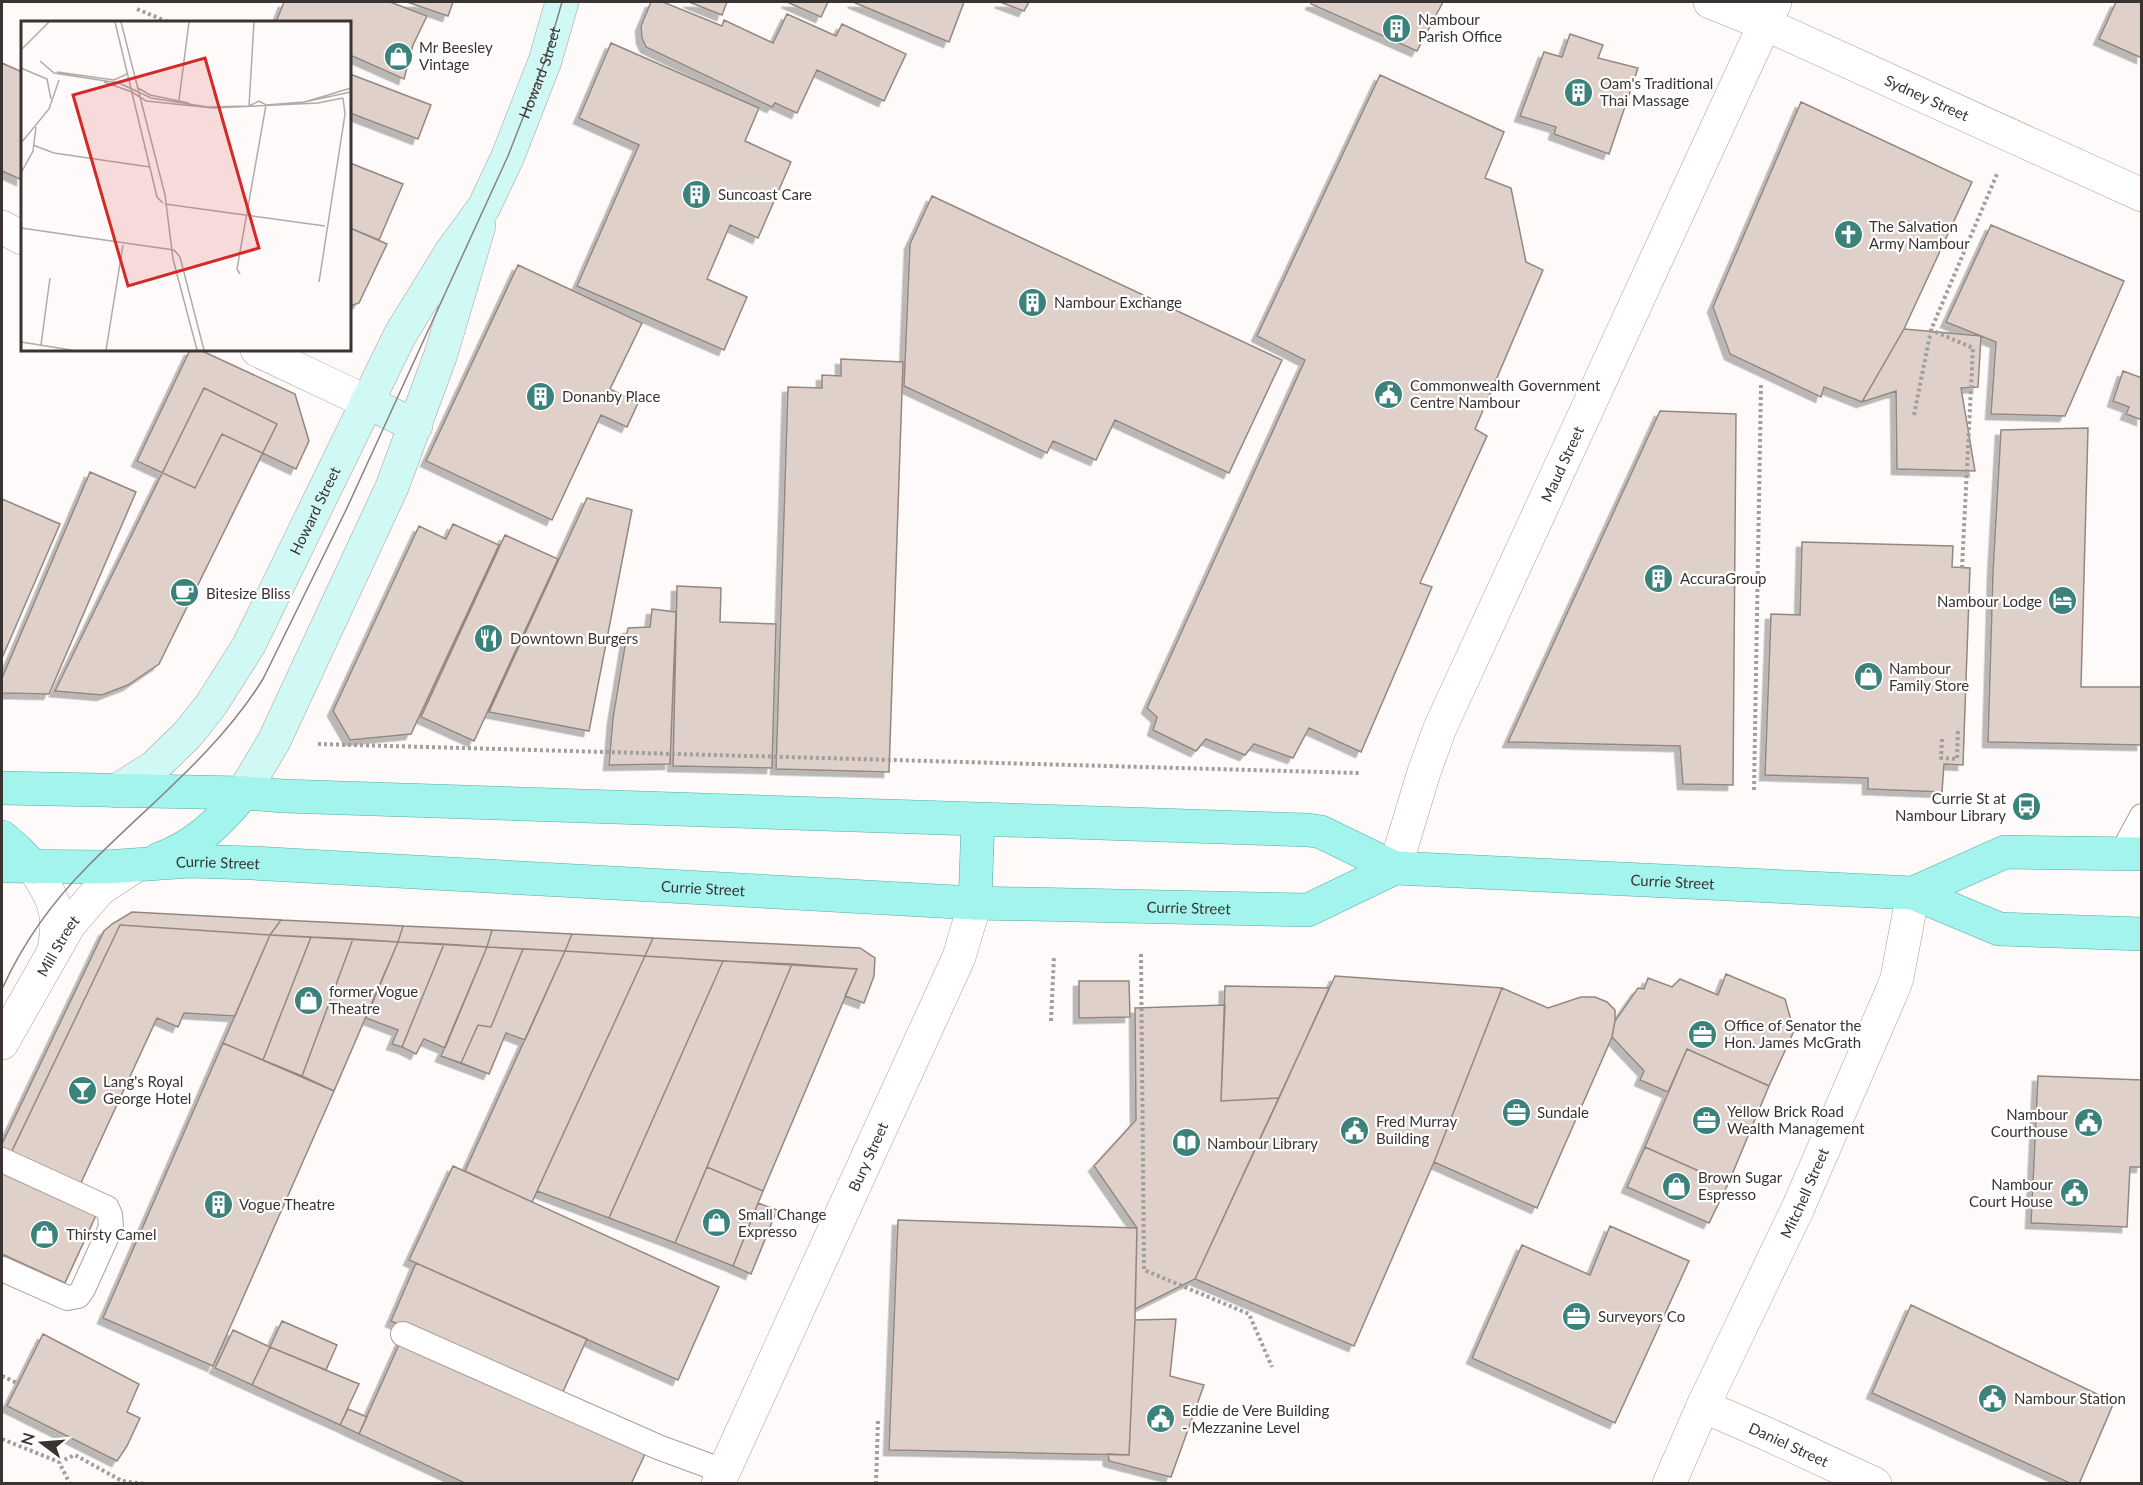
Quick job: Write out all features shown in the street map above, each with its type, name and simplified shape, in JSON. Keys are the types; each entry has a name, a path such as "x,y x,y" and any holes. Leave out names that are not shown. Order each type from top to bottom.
{"main road":[{"name":"Howard Street","path":"243,793 260,767 284,720 392,487 416,426 460,295 484,207 508,156 545,61 562,2"},
{"name":"Howard Street","path":"116,790 154,767 174,748 200,721 229,679 249,645 400,335 451,252 484,207"},
{"path":"367,402 416,426"},
{"name":"Currie Street","path":"2,788 243,793 1320,831 1395,868 1912,893 2000,929 2142,934"},
{"path":"139,865 166,857 195,842 219,821 243,793"},
{"name":"Bury Street","path":"975,903 978,820"},
{"path":"2,837 18,850 17,866"},
{"name":"Currie Street","path":"1912,893 2005,852 2132,854"},
{"name":"Currie Street","path":"17,866 139,865 190,861 252,863 975,903 1308,910 1395,868"}],"street":[{"name":"Sydney Street","path":"1710,2 1770,13 2142,195"},
{"name":"Maud Street","path":"1395,868 1440,728 1770,13"},
{"path":"2,227 21,237"},
{"path":"258,351 367,402"},
{"name":"Mill Street","path":"2,1043 69,925 88,900 110,881 139,865"},
{"path":"17,866 50,894 56,910 58,925 54,950"},
{"name":"Mitchell Street","path":"1669,1484 1703,1406 1793,1218 1893,989 1899,969 1912,893"},
{"name":"Bury Street","path":"720,1477 959,957 975,903"},
{"name":"Daniel Street","path":"1703,1406 1875,1484"}],"lane":[{"path":"2132,854 2142,816"},
{"path":"2,1160 107,1208 111,1227 78,1296 67,1298 2,1269"},
{"path":"404,1334 720,1477"}],"path":[{"path":"137,9 166,21"},
{"path":"1914,415 1931,330 1999,171"},
{"path":"1931,330 1973,348 1962,567"},
{"path":"1754,790 1761,384"},
{"path":"1942,739 1941,758 1957,759 1958,729"},
{"path":"311,743 1359,773"},
{"path":"1141,954 1144,1270 1249,1314 1272,1367"},
{"path":"1051,1021 1054,956"},
{"path":"2,1376 18,1384"},
{"path":"876,1484 878,1419"},
{"path":"2,1439 59,1462 70,1484"},
{"path":"59,1462 75,1455 122,1481 145,1484"}],"building":[{"path":"284,2 390,2 427,16 413,45 404,79 351,55 351,21 276,21"},
{"path":"407,2 453,2 448,16"},
{"path":"651,2 663,2 722,26 724,20 773,43 787,14 836,36 842,24 906,54 884,101 817,70 797,113 775,103 772,107 646,47 642,38 641,26"},
{"path":"689,2 727,2 722,15"},
{"path":"787,2 828,2 821,17"},
{"path":"853,2 964,2 949,42"},
{"path":"1000,2 1029,2 1024,11"},
{"name":"Nambour Parish Office","path":"1312,2 1443,2 1417,51 1311,4"},
{"path":"2116,2 2142,2 2142,58 2099,39"},
{"name":"Oam's Traditional Thai Massage","path":"1570,34 1603,45 1598,58 1638,68 1609,154 1554,134 1556,127 1520,116 1544,52 1562,57"},
{"name":"Suncoast Care","path":"611,43 759,108 745,141 791,162 758,238 730,225 707,279 747,297 724,350 577,286 639,145 579,118"},
{"path":"2,63 21,72 21,180 2,171"},
{"path":"351,74 431,105 418,139 351,113"},
{"name":"Commonwealth Government Centre Nambour","path":"1380,75 1504,132 1485,178 1511,188 1526,262 1543,270 1475,429 1487,436 1420,583 1432,587 1361,752 1309,728 1293,758 1254,744 1245,755 1206,739 1196,751 1153,730 1157,717 1147,708 1305,360 1257,336"},
{"path":"1801,102 1972,182 1904,329 1862,402 1824,387 1821,397 1730,354 1713,307"},
{"path":"351,163 403,184 379,240 351,228"},
{"name":"Nambour Exchange","path":"932,196 1282,360 1229,473 1115,420 1096,460 1053,441 1047,453 904,386 910,244"},
{"path":"1991,225 2124,281 2065,416 1991,414 1996,342 1946,322"},
{"path":"351,228 387,244 359,303 351,306"},
{"name":"Donanby Place","path":"518,265 642,323 610,389 638,403 627,427 601,415 552,520 426,461"},
{"path":"1904,329 1981,336 1978,387 1961,388 1975,471 1897,469 1896,391 1862,402"},
{"path":"190,351 202,351 295,394 309,441 296,469 222,434 195,488 137,461"},
{"path":"841,359 903,362 889,772 776,769 788,387 822,388 822,375 841,376"},
{"path":"2123,371 2142,378 2142,420 2126,414 2129,407 2113,401"},
{"path":"204,388 277,424 159,664 128,685 102,695 55,691"},
{"name":"AccuraGroup","path":"1660,411 1736,414 1733,785 1683,784 1680,746 1508,742"},
{"name":"Nambour Lodge","path":"2088,428 2081,687 2142,687 2142,745 1988,742 1993,571 2001,430"},
{"path":"90,472 136,492 49,694 2,693 2,678"},
{"path":"587,498 632,510 589,731 489,712"},
{"path":"2,499 60,524 2,658"},
{"path":"453,524 499,545 411,734 350,740 333,711 419,526 446,539"},
{"name":"Downtown Burgers","path":"505,535 558,559 474,741 421,717"},
{"name":"Nambour Family Store","path":"1802,542 1953,546 1952,567 1970,568 1963,765 1944,764 1942,792 1868,789 1868,778 1765,775 1771,614 1800,615"},
{"path":"677,586 721,588 720,622 776,624 772,768 673,766"},
{"path":"652,609 676,612 670,764 609,765 613,718 628,628 650,627"},
{"path":"132,912 281,920 270,935 120,925 11,1153 2,1148 2,1144 104,931"},
{"path":"281,920 403,926 398,942 270,935"},
{"name":"Lang's Royal George Hotel","path":"120,925 270,935 235,1016 184,1013 178,1027 157,1018 80,1185 11,1153"},
{"path":"403,926 492,930 487,947 398,942"},
{"path":"492,930 572,934 565,951 487,947"},
{"path":"572,934 653,938 645,956 565,951"},
{"path":"270,935 311,937 263,1060 223,1043"},
{"name":"former Vogue Theatre","path":"311,937 353,939 302,1076 263,1060"},
{"path":"653,938 860,948 875,958 874,976 864,1003 845,996 857,969 645,956"},
{"path":"353,939 398,942 334,1091 302,1076"},
{"path":"398,942 444,944 402,1047 392,1044 398,1030 366,1018"},
{"path":"444,944 487,947 445,1048 424,1039 416,1054 402,1047"},
{"path":"487,947 565,951 525,1040 506,1033 489,1074 441,1056"},
{"path":"487,947 523,949 491,1027 478,1025 461,1063 441,1056"},
{"path":"523,949 565,951 525,1040 506,1033 489,1074 461,1063 478,1025 491,1027"},
{"path":"565,951 645,956 532,1202 465,1171"},
{"path":"645,956 723,961 609,1218 537,1191"},
{"path":"723,961 792,964 675,1243 609,1218"},
{"path":"792,964 857,969 763,1191 707,1167"},
{"name":"Office of Senator the Hon. James McGrath","path":"1726,974 1785,999 1794,1031 1769,1086 1687,1049 1668,1092 1640,1080 1644,1071 1612,1037 1615,1021 1638,988 1644,989 1648,978 1672,987 1680,979 1718,995"},
{"name":"Fred Murray Building","path":"1335,976 1502,988 1434,1162 1354,1346 1195,1279"},
{"path":"1079,981 1129,981 1130,1017 1079,1018"},
{"path":"1225,986 1329,988 1279,1098 1221,1101"},
{"name":"Sundale","path":"1502,988 1548,1008 1581,997 1595,997 1607,1002 1615,1010 1612,1037 1537,1208 1434,1162"},
{"name":"Nambour Library","path":"1225,1005 1221,1101 1279,1098 1195,1279 1135,1309 1137,1228 1094,1166 1136,1120 1135,1008"},
{"name":"Vogue Theatre","path":"223,1043 334,1091 213,1366 103,1318"},
{"name":"Yellow Brick Road Wealth Management","path":"1687,1049 1769,1086 1728,1184 1645,1147"},
{"name":"Nambour Courthouse","path":"2038,1076 2142,1080 2142,1167 2130,1167 2127,1227 2031,1223"},
{"name":"Brown Sugar Espresso","path":"1645,1147 1728,1184 1709,1223 1627,1187"},
{"path":"453,1166 719,1287 678,1380 409,1260"},
{"name":"Small Change Expresso","path":"707,1167 763,1191 733,1266 675,1243"},
{"name":"Thirsty Camel","path":"2,1170 97,1213 65,1283 2,1254"},
{"path":"758,1203 777,1210 751,1274 733,1266"},
{"path":"898,1220 1137,1228 1129,1455 889,1450"},
{"name":"Surveyors Co","path":"1610,1226 1689,1261 1615,1423 1472,1358 1522,1245 1590,1275"},
{"path":"416,1263 587,1339 561,1396 391,1321"},
{"name":"Nambour Station","path":"1911,1305 2114,1402 2079,1484 2072,1484 1872,1393"},
{"name":"Eddie de Vere Building - Mezzanine Level","path":"1176,1319 1170,1376 1204,1385 1171,1477 1109,1461 1108,1454 1129,1455 1135,1320"},
{"path":"282,1321 337,1345 326,1370 270,1347"},
{"path":"233,1330 270,1347 252,1385 215,1368"},
{"path":"43,1334 139,1384 127,1412 140,1418 117,1461 7,1406"},
{"path":"401,1340 646,1452 631,1484 467,1484 359,1434"},
{"path":"270,1347 359,1384 340,1425 252,1385"},
{"path":"348,1409 367,1417 359,1434 340,1425"}],"tram line":[{"path":"2,989 29,939 62,894 111,843 203,755 245,706 263,679 346,510 508,156 545,61 562,2"}],"place":[{"name":"Nambour Parish Office","path":"1397,28"},
{"name":"Mr Beesley Vintage","path":"398,56"},
{"name":"Oam's Traditional Thai Massage","path":"1579,92"},
{"name":"Suncoast Care","path":"697,194"},
{"name":"The Salvation Army Nambour","path":"1848,235"},
{"name":"Nambour Exchange","path":"1033,302"},
{"name":"Commonwealth Government Centre Nambour","path":"1389,394"},
{"name":"Donanby Place","path":"541,396"},
{"name":"AccuraGroup","path":"1659,578"},
{"name":"Bitesize Bliss","path":"185,593"},
{"name":"Nambour Lodge","path":"2063,601"},
{"name":"Downtown Burgers","path":"489,638"},
{"name":"Nambour Family Store","path":"1868,677"},
{"name":"Currie St at Nambour Library","path":"2027,807"},
{"name":"former Vogue Theatre","path":"308,1000"},
{"name":"Office of Senator the Hon. James McGrath","path":"1703,1034"},
{"name":"Lang's Royal George Hotel","path":"82,1090"},
{"name":"Sundale","path":"1516,1112"},
{"name":"Yellow Brick Road Wealth Management","path":"1706,1120"},
{"name":"Nambour Courthouse","path":"2089,1123"},
{"name":"Fred Murray Building","path":"1355,1130"},
{"name":"Nambour Library","path":"1186,1143"},
{"name":"Brown Sugar Espresso","path":"1677,1186"},
{"name":"Nambour Court House","path":"2074,1193"},
{"name":"Vogue Theatre","path":"218,1204"},
{"name":"Small Change Expresso","path":"717,1223"},
{"name":"Thirsty Camel","path":"45,1234"},
{"name":"Surveyors Co","path":"1577,1316"},
{"name":"Nambour Station","path":"1993,1398"},
{"name":"Eddie de Vere Building - Mezzanine Level","path":"1161,1419"}]}
